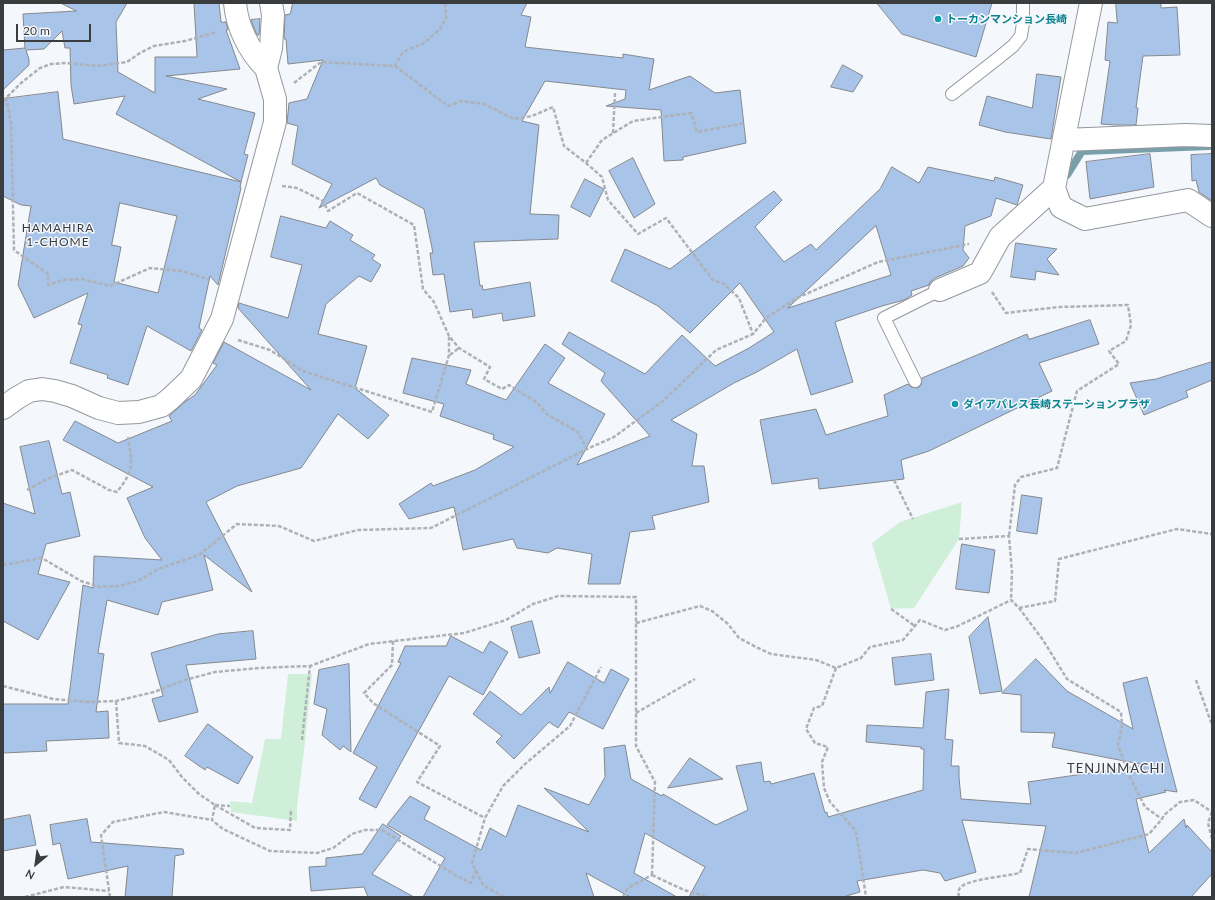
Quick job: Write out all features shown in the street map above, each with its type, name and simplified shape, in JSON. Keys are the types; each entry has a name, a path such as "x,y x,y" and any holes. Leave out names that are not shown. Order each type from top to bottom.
{"street":[{"path":"3,408 29,391 42,389 72,396 99,408 118,412 139,412 160,406 170,399 191,379 222,319 275,122 275,99 266,68 248,45 240,26 235,3"},
{"path":"266,68 271,48 273,15 272,3"},
{"path":"1091,3 1054,188 1061,207 1084,219 1188,200 1212,216"},
{"path":"1064,140 1186,135 1212,136"},
{"path":"940,290 980,273 1000,237 1054,188"}],"lane":[{"path":"952,94 998,60 1021,36 1023,23 1022,3"},
{"path":"915,381 884,318 940,290"}],"path":[{"path":"395,66 403,52 424,43 440,29 446,18 445,3"},
{"path":"3,101 21,83 40,68 52,64 66,63 97,66 127,62 154,46 185,41 240,26"},
{"path":"275,99 321,62 395,66 448,106 462,100 484,104 514,119 532,116 553,107 564,146 602,177 608,200 638,234 666,218 713,280 724,284 739,298 753,334"},
{"path":"613,133 615,93"},
{"path":"6,97 11,123 14,250 48,274 48,285 63,280 82,279 110,286 150,268 181,271 232,285"},
{"path":"586,163 602,140 633,121 691,113 697,132 744,123"},
{"path":"260,182 297,188 323,201 328,211 357,193 414,225 423,289 434,302 449,336 459,348 490,367 484,380 502,389 509,385 536,402 548,415 578,432 587,449"},
{"path":"3,565 42,558 81,581 100,587 119,586 138,581 158,569 199,555 237,524 279,526 314,541 358,530 431,528 587,449 614,437 663,401 716,350 753,334 766,318 797,298 878,262 1000,237"},
{"path":"1006,313 1059,306 1128,305 1131,325 1126,341 1109,351 1118,364 1077,391 1057,468 1022,477 1015,485 1009,536 1012,572 1011,600 1019,608 1043,640 1067,679 1121,712 1122,726 1118,744 1128,773 1145,807 1162,819"},
{"path":"215,333 270,350 303,371 432,412 449,355 449,336"},
{"path":"449,355 459,348"},
{"path":"27,490 47,479 72,470 108,490 117,492 131,471 132,460 128,436"},
{"path":"894,480 913,519"},
{"path":"1019,608 1055,601 1059,559 1177,529 1212,534"},
{"path":"959,539 1009,536"},
{"path":"3,686 53,699 88,702 116,701 154,692 185,680 215,672 259,668 310,666 369,644 464,633 506,620 533,604 558,596 636,596 636,746 655,782 652,876"},
{"path":"636,623 700,606 712,610 728,624 739,638 771,654 816,660 836,668 861,658 870,647 903,640 920,620 945,630 958,626 1011,600"},
{"path":"891,609 916,626"},
{"path":"393,641 392,665 364,693 373,703 440,746 417,782 485,818"},
{"path":"302,740 310,666"},
{"path":"504,897 483,885 472,863 485,818 503,786 525,764 570,726 601,667"},
{"path":"836,668 822,706 814,708 806,729 815,743 828,747 822,762 824,788 830,802 856,831 866,897"},
{"path":"636,714 695,679"},
{"path":"1196,680 1212,726"},
{"path":"116,701 119,743 145,746 169,760 199,794 215,805 255,828 290,830 291,809"},
{"path":"958,897 958,891 961,886 970,882 1020,873 1028,849 1076,853 1149,834 1164,815 1180,802 1194,800 1212,812 1208,824 1212,839"},
{"path":"215,805 230,806"},
{"path":"212,820 215,805"},
{"path":"110,897 102,835 113,822 164,812 212,820 223,829 270,851 317,853 333,848 352,834 365,830 382,830 471,884 476,870"},
{"path":"624,897 628,888 652,876"},
{"path":"652,876 684,890 708,897"},
{"path":"26,897 64,887 109,891"}],"green space":[{"path":"962,502 959,539 914,608 891,609 872,543 900,522"},
{"path":"288,674 312,674 297,808 297,821 231,812 230,801 252,803 265,739 281,739"}],"building":[{"path":"61,3 127,3 116,22 118,72 155,93 155,57 197,57 194,3 219,3 221,22 226,22 228,30 226,30 240,69 166,76 227,89 198,99 255,113 244,154 248,155 241,182 116,114 125,96 74,104 71,85 70,48 65,48 62,31 44,49 26,50 29,65 3,90 3,50 25,48 23,14 76,11"},
{"path":"293,3 527,3 521,15 531,17 525,47 623,58 623,54 654,59 649,90 690,76 715,93 740,90 746,143 683,157 683,160 664,161 661,110 606,106 625,99 626,90 545,81 522,121 539,125 530,214 559,215 558,239 474,242 480,286 482,285 483,290 530,282 535,316 503,321 502,313 473,318 472,309 450,312 444,274 433,275 430,253 433,253 424,209 380,185 376,178 319,208 332,184 292,164 298,126 287,123 289,103 307,99 323,60 288,64 286,39 284,39 285,15 290,14"},
{"name":"トーカンマンション長崎","path":"877,3 992,3 976,57 902,34"},
{"path":"1116,3 1161,3 1161,8 1177,7 1180,55 1143,56 1136,108 1138,108 1136,125 1101,124 1110,61 1105,60 1108,22 1117,23"},
{"path":"260,19 259,35 257,35 251,20"},
{"path":"843,65 863,76 853,92 831,87"},
{"path":"1037,74 1061,77 1051,139 1005,132 979,125 987,96 1032,108"},
{"path":"58,92 63,139 241,182 241,188 218,285 210,276 199,328 202,330 191,351 147,326 128,385 107,378 108,375 70,363 82,325 78,324 88,293 34,318 18,285 31,206 21,205 3,196 3,99","holes":["120,203 177,216 158,293 114,282 121,247 112,245"]},
{"path":"1150,154 1154,187 1090,199 1086,162"},
{"path":"1212,154 1212,201 1199,192 1196,180 1192,181 1191,155"},
{"path":"633,158 655,204 634,218 609,171"},
{"path":"892,167 919,183 928,167 994,181 995,177 1023,185 1017,205 996,198 991,216 965,226 963,250 969,258 963,266 935,278 929,285 911,291 912,295 904,300 835,322 853,382 811,395 797,349 757,372 734,383 671,420 697,434 692,466 704,466 709,502 652,516 655,529 630,532 620,584 588,584 592,554 557,548 548,553 517,548 513,539 463,550 454,507 409,519 399,504 431,483 433,486 475,470 514,447 493,439 494,435 440,416 444,404 403,393 412,358 471,370 466,384 506,400 545,344 565,358 548,383 605,414 577,465 650,436 601,381 605,373 562,344 569,332 645,374 682,335 715,366 749,348 774,332 740,283 690,333 658,306 611,281 625,249 670,269 774,191 782,200 755,227 784,262 811,244 816,250 880,189","holes":["876,226 891,275 788,308"]},
{"path":"585,179 604,189 590,217 571,207"},
{"path":"281,216 326,228 330,221 353,235 350,240 375,255 372,259 381,265 371,282 359,276 326,304 318,334 367,346 355,388 389,415 368,439 338,414 301,468 237,486 206,502 252,592 204,555 213,590 162,602 158,615 107,600 98,653 104,654 96,712 108,711 109,738 46,741 47,751 3,753 3,704 68,704 83,585 93,588 94,556 162,560 145,538 127,498 153,487 63,440 75,421 118,443 172,421 169,416 195,395 217,365 213,363 224,342 311,390 238,308 239,303 288,318 302,265 271,257"},
{"path":"1016,243 1057,249 1047,259 1059,275 1036,271 1035,280 1011,277"},
{"name":"ダイアパレス長崎ステーションプラザ","path":"1090,320 1099,344 1039,363 1052,391 929,451 901,460 904,479 819,489 818,478 772,484 760,420 816,409 826,435 888,416 884,395 908,384 911,387 918,388 921,385 922,378 1027,334 1029,339"},
{"path":"1212,362 1212,380 1186,391 1188,397 1144,415 1130,383 1156,379"},
{"path":"49,441 62,494 70,492 80,536 46,544 38,574 70,582 38,640 3,621 3,503 35,514 20,447"},
{"path":"1022,495 1042,498 1037,534 1017,531"},
{"path":"962,544 995,550 989,593 956,589"},
{"path":"988,617 1002,691 980,694 969,637"},
{"path":"532,621 540,653 519,658 511,627"},
{"path":"253,631 256,659 186,665 198,712 159,722 152,699 163,696 151,653 218,634"},
{"path":"451,636 483,653 490,641 508,652 483,695 449,676 376,808 359,799 377,767 353,753 401,663 398,662 405,646 446,646"},
{"path":"931,654 934,680 895,685 892,658"},
{"path":"1036,659 1067,691 1133,729 1123,683 1147,677 1177,792 1164,790 1166,792 1136,799 1149,853 1184,819 1186,828 1187,825 1212,852 1212,874 1191,897 1029,897 1046,826 962,820 976,872 945,881 940,873 923,870 857,881 860,892 843,897 689,897 705,867 645,833 634,873 677,897 630,897 586,873 594,897 423,897 445,858 387,825 410,796 430,807 424,819 481,850 490,828 506,837 518,805 589,832 544,788 589,805 605,777 604,748 625,745 631,779 662,796 663,794 716,825 748,810 736,766 761,762 764,782 770,781 771,784 814,773 825,813 827,812 828,817 923,790 924,749 921,749 921,747 866,742 867,725 923,728 926,692 949,689 945,739 953,740 951,766 959,766 961,799 1031,804 1028,782 1145,765 1052,747 1055,733 1021,732 1021,695 1002,693"},
{"path":"568,662 604,683 611,669 629,679 603,729 569,712 558,728 549,722 514,759 496,742 502,736 473,714 490,691 521,715 549,687 550,693"},
{"path":"349,664 351,752 343,746 340,750 322,735 327,709 314,704 319,670"},
{"path":"208,724 253,757 238,784 207,767 205,770 185,756"},
{"path":"690,758 723,779 668,788"},
{"path":"30,815 36,845 3,851 3,820"},
{"path":"87,819 91,842 183,849 184,854 175,856 172,897 125,897 128,866 68,879 60,843 53,845 50,825"},
{"path":"383,824 401,836 372,874 414,897 368,897 364,887 311,891 309,867 326,866 326,858 362,854"}],"waterway":[{"path":"1067,175 1082,151 1209,146"}],"place":[{"name":"トーカンマンション長崎","path":"938,19"},
{"name":"ダイアパレス長崎ステーションプラザ","path":"955,404"}],"district":[{"name":"HAMAHIRA 1-CHOME","path":"58,235"},
{"name":"TENJINMACHI","path":"1116,769"}]}
